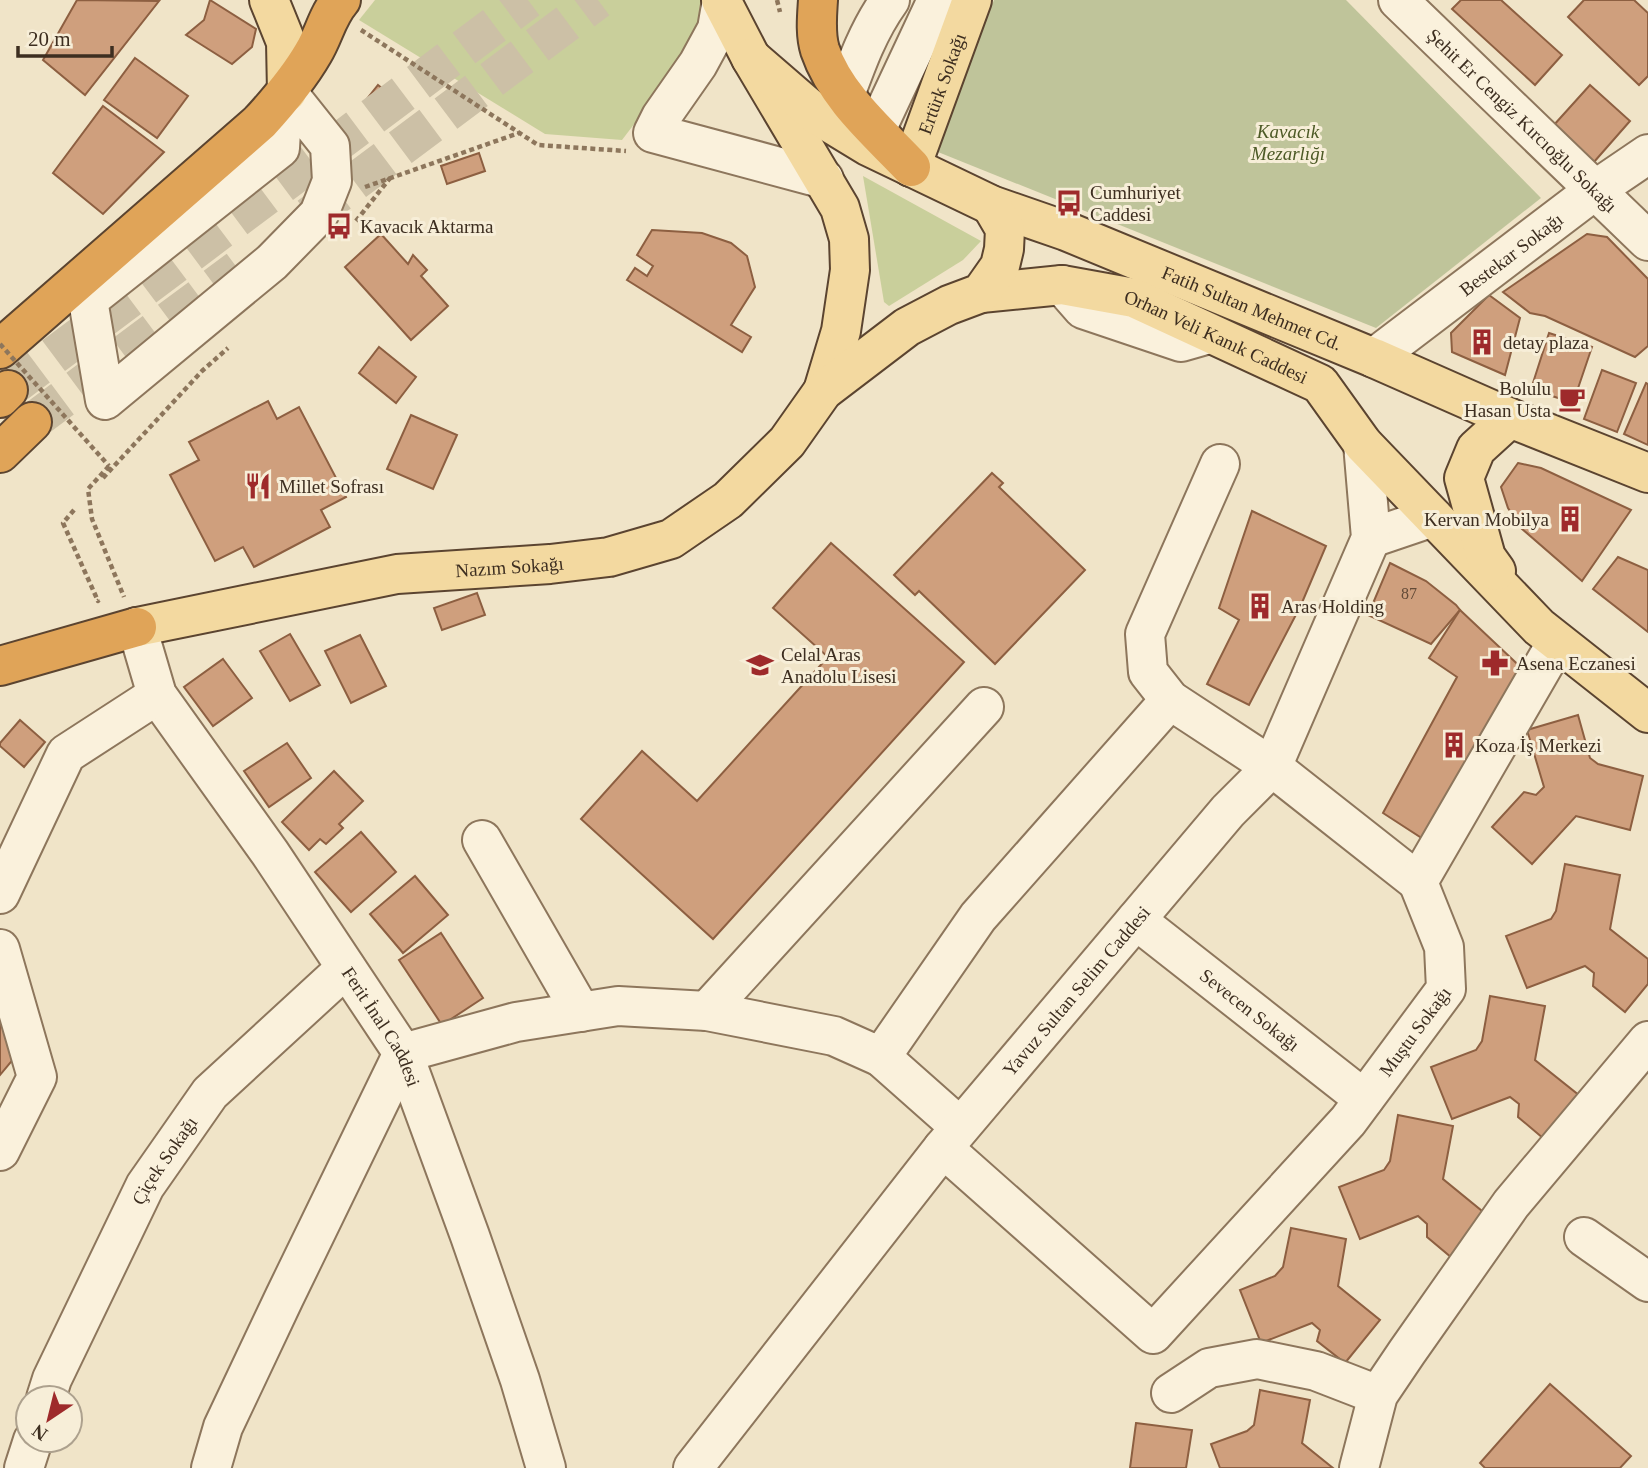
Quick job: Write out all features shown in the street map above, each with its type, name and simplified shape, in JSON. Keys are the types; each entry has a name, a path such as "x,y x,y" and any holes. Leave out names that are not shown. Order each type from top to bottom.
{"highway":[{"path":"818,0 820,48 833,77 851,104 911,167"},
{"path":"0,346 260,122 287,92 315,50 336,5"},
{"path":"0,453 32,422"},
{"path":"0,666 137,627"}],"main road":[{"path":"269,0 286,42 287,92"},
{"path":"721,0 751,58 840,208 849,239 850,270 841,331 824,391"},
{"name":"Ertürk Sokağı","path":"911,167 972,0"},
{"name":"Fatih Sultan Mehmet Cd.","path":"751,58 817,116 868,146 991,205 1066,231 1374,358 1510,418 1648,473"},
{"path":"981,293 1000,266 1004,249 1005,229 991,205"},
{"name":"Orhan Veli Kanık Caddesi","path":"824,391 907,327 949,305 981,293 1062,285 1134,298 1320,384 1363,444 1548,635 1648,713"},
{"name":"Nazım Sokağı","path":"137,627 397,574 550,564 609,557 671,538 728,500 787,442 824,391"},
{"path":"1510,418 1476,449 1464,478 1486,557 1548,635"}],"street":[{"path":"721,0 717,29 653,134 824,179"},
{"path":"845,95 860,54 890,0"},
{"path":"876,130 937,0"},
{"name":"Şehit Er Cengiz Kırcıoğlu Sokağı","path":"1398,0 1648,241"},
{"path":"260,122 281,131 280,148 88,300 105,400 272,262 319,214 332,181 330,146 287,92"},
{"name":"Bestekar Sokağı","path":"1374,358 1595,190 1648,154"},
{"path":"1363,444 1371,538 1433,517"},
{"path":"1220,464 1145,634 1148,672 1170,701 1272,767 1418,882 1548,635"},
{"name":"Yavuz Sultan Selim Caddesi","path":"695,1466 951,1138 1228,811 1272,767 1371,538"},
{"name":"Ferit İnal Caddesi","path":"137,627 157,695 270,853 402,1053 520,1380 546,1468"},
{"path":"4,873 66,754 157,695"},
{"path":"881,1057 978,917 1170,701"},
{"path":"707,1011 984,707"},
{"path":"482,839 581,1012"},
{"name":"Muştu Sokağı","path":"951,1138 1153,1334 1348,1121 1446,989 1444,947 1418,882"},
{"name":"Sevecen Sokağı","path":"1136,920 1364,1099"},
{"path":"0,949 37,1077 0,1151"},
{"name":"Çiçek Sokağı","path":"50,1384 139,1198 211,1093 346,968"},
{"path":"211,1468 223,1427 402,1053 516,1022 618,1006 707,1011 834,1036 881,1057 951,1138"},
{"path":"1359,1468 1378,1395 1511,1204 1648,1041"},
{"path":"1584,1237 1648,1282"},
{"path":"1171,1393 1209,1368 1257,1359 1316,1371 1378,1395"}],"path":[{"path":"336,5 538,145 634,152"},
{"path":"324,201 520,133"},
{"path":"0,346 109,466 88,489 92,519 137,627"},
{"path":"74,510 63,523 98,601 122,592"}],"green space":[{"path":"375,0 700,0 701,31 680,64 622,140 545,134 359,20"},
{"name":"Kavacık Mezarlığı","path":"994,0 1346,0 1541,198 1376,328 933,150"},
{"path":"863,176 981,241 963,260 889,306 884,302"}],"building":[{"path":"77,0 159,1 85,95 43,60"},
{"path":"210,0 256,29 252,47 232,64 186,35 204,20"},
{"path":"1461,0 1501,0 1562,55 1535,85 1452,9"},
{"path":"1584,0 1634,0 1648,13 1648,76 1639,85 1568,17"},
{"path":"135,58 188,96 157,138 104,100"},
{"path":"378,85 403,105 391,120 366,100"},
{"path":"1590,85 1630,121 1594,162 1553,126"},
{"path":"103,106 164,152 103,214 53,173"},
{"path":"479,153 485,171 447,184 441,166"},
{"path":"652,230 702,233 731,243 747,256 755,287 731,325 751,337 742,352 627,280 635,268 647,276 653,266 637,255"},
{"path":"381,234 408,264 413,255 427,270 421,276 448,306 411,340 345,267"},
{"path":"1587,234 1607,237 1648,279 1648,346 1635,357 1545,316 1530,313 1503,292"},
{"name":"detay plaza","path":"1489,295 1520,318 1505,375 1452,352 1451,333"},
{"path":"1549,333 1592,347 1573,403 1531,389"},
{"path":"379,347 416,377 396,403 359,373"},
{"path":"1602,370 1636,383 1617,432 1584,419"},
{"path":"1646,383 1648,384 1648,445 1624,434"},
{"name":"Millet Sofrası","path":"268,401 277,419 299,407 346,497 321,510 330,527 254,567 243,547 215,561 170,475 199,460 189,442"},
{"path":"411,415 457,435 433,489 387,469"},
{"name":"Kervan Mobilya","path":"1518,463 1541,468 1631,510 1582,581 1521,528 1508,508 1501,487"},
{"path":"992,473 1003,483 999,487 1085,570 995,664 919,591 915,595 894,575"},
{"name":"Aras Holding","path":"1252,511 1326,546 1301,605 1249,705 1207,684 1239,620 1219,608"},
{"path":"831,543 964,662 713,939 581,819 642,751 697,801 828,657 773,608"},
{"path":"1618,557 1648,570 1648,632 1593,589"},
{"path":"1390,563 1426,581 1460,610 1431,644 1368,615"},
{"path":"477,593 485,615 442,630 434,608"},
{"name":"Koza İş Merkezi","path":"1460,610 1527,673 1434,846 1383,813 1457,677 1429,658"},
{"path":"290,634 320,685 290,701 260,651"},
{"path":"360,635 386,686 351,703 325,651"},
{"path":"223,659 252,698 213,726 184,687"},
{"path":"1578,715 1590,758 1598,764 1643,776 1630,830 1576,816 1532,864 1492,827 1524,792 1536,795 1544,787 1527,730"},
{"path":"20,720 45,742 24,767 0,746"},
{"path":"287,743 311,778 269,807 244,771"},
{"path":"334,771 363,801 339,824 343,828 326,844 320,839 309,850 282,822"},
{"path":"361,832 396,872 351,912 315,872"},
{"path":"1565,864 1620,875 1610,929 1648,959 1648,984 1625,1012 1593,986 1594,973 1585,966 1527,988 1506,936 1551,919 1556,911"},
{"path":"415,876 448,915 403,953 370,914"},
{"path":"441,933 483,998 442,1025 399,960"},
{"path":"1490,996 1545,1006 1535,1060 1585,1100 1550,1144 1518,1117 1519,1104 1510,1097 1452,1119 1431,1067 1476,1050 1482,1041"},
{"path":"0,1021 15,1033 20,1051 0,1075"},
{"path":"1398,1115 1453,1126 1443,1179 1493,1220 1458,1263 1427,1237 1427,1224 1418,1216 1360,1239 1339,1187 1384,1170 1390,1161"},
{"path":"1291,1228 1346,1239 1338,1286 1380,1320 1345,1363 1317,1341 1320,1330 1312,1323 1261,1343 1240,1290 1275,1276 1283,1267"},
{"path":"1550,1384 1631,1456 1620,1468 1485,1468 1480,1463"},
{"path":"1260,1390 1310,1400 1302,1443 1333,1468 1220,1468 1211,1444 1247,1431 1254,1425"},
{"path":"1136,1423 1192,1430 1186,1468 1130,1468"}],"tunnel":[{"path":"8,390 528,0"},
{"path":"309,216 598,0"},
{"path":"32,422 238,269"}],"place":[{"name":"Cumhuriyet Caddesi","path":"1069,203"},
{"name":"Kavacık Aktarma","path":"339,226"},
{"name":"detay plaza","path":"1482,342"},
{"name":"Bolulu Hasan Usta","path":"1572,399"},
{"name":"Millet Sofrası","path":"258,486"},
{"name":"Kervan Mobilya","path":"1570,519"},
{"name":"Aras Holding","path":"1260,606"},
{"name":"Asena Eczanesi","path":"1495,663"},
{"name":"Celal Aras Anadolu Lisesi","path":"760,665"},
{"name":"Koza İş Merkezi","path":"1454,745"}]}
